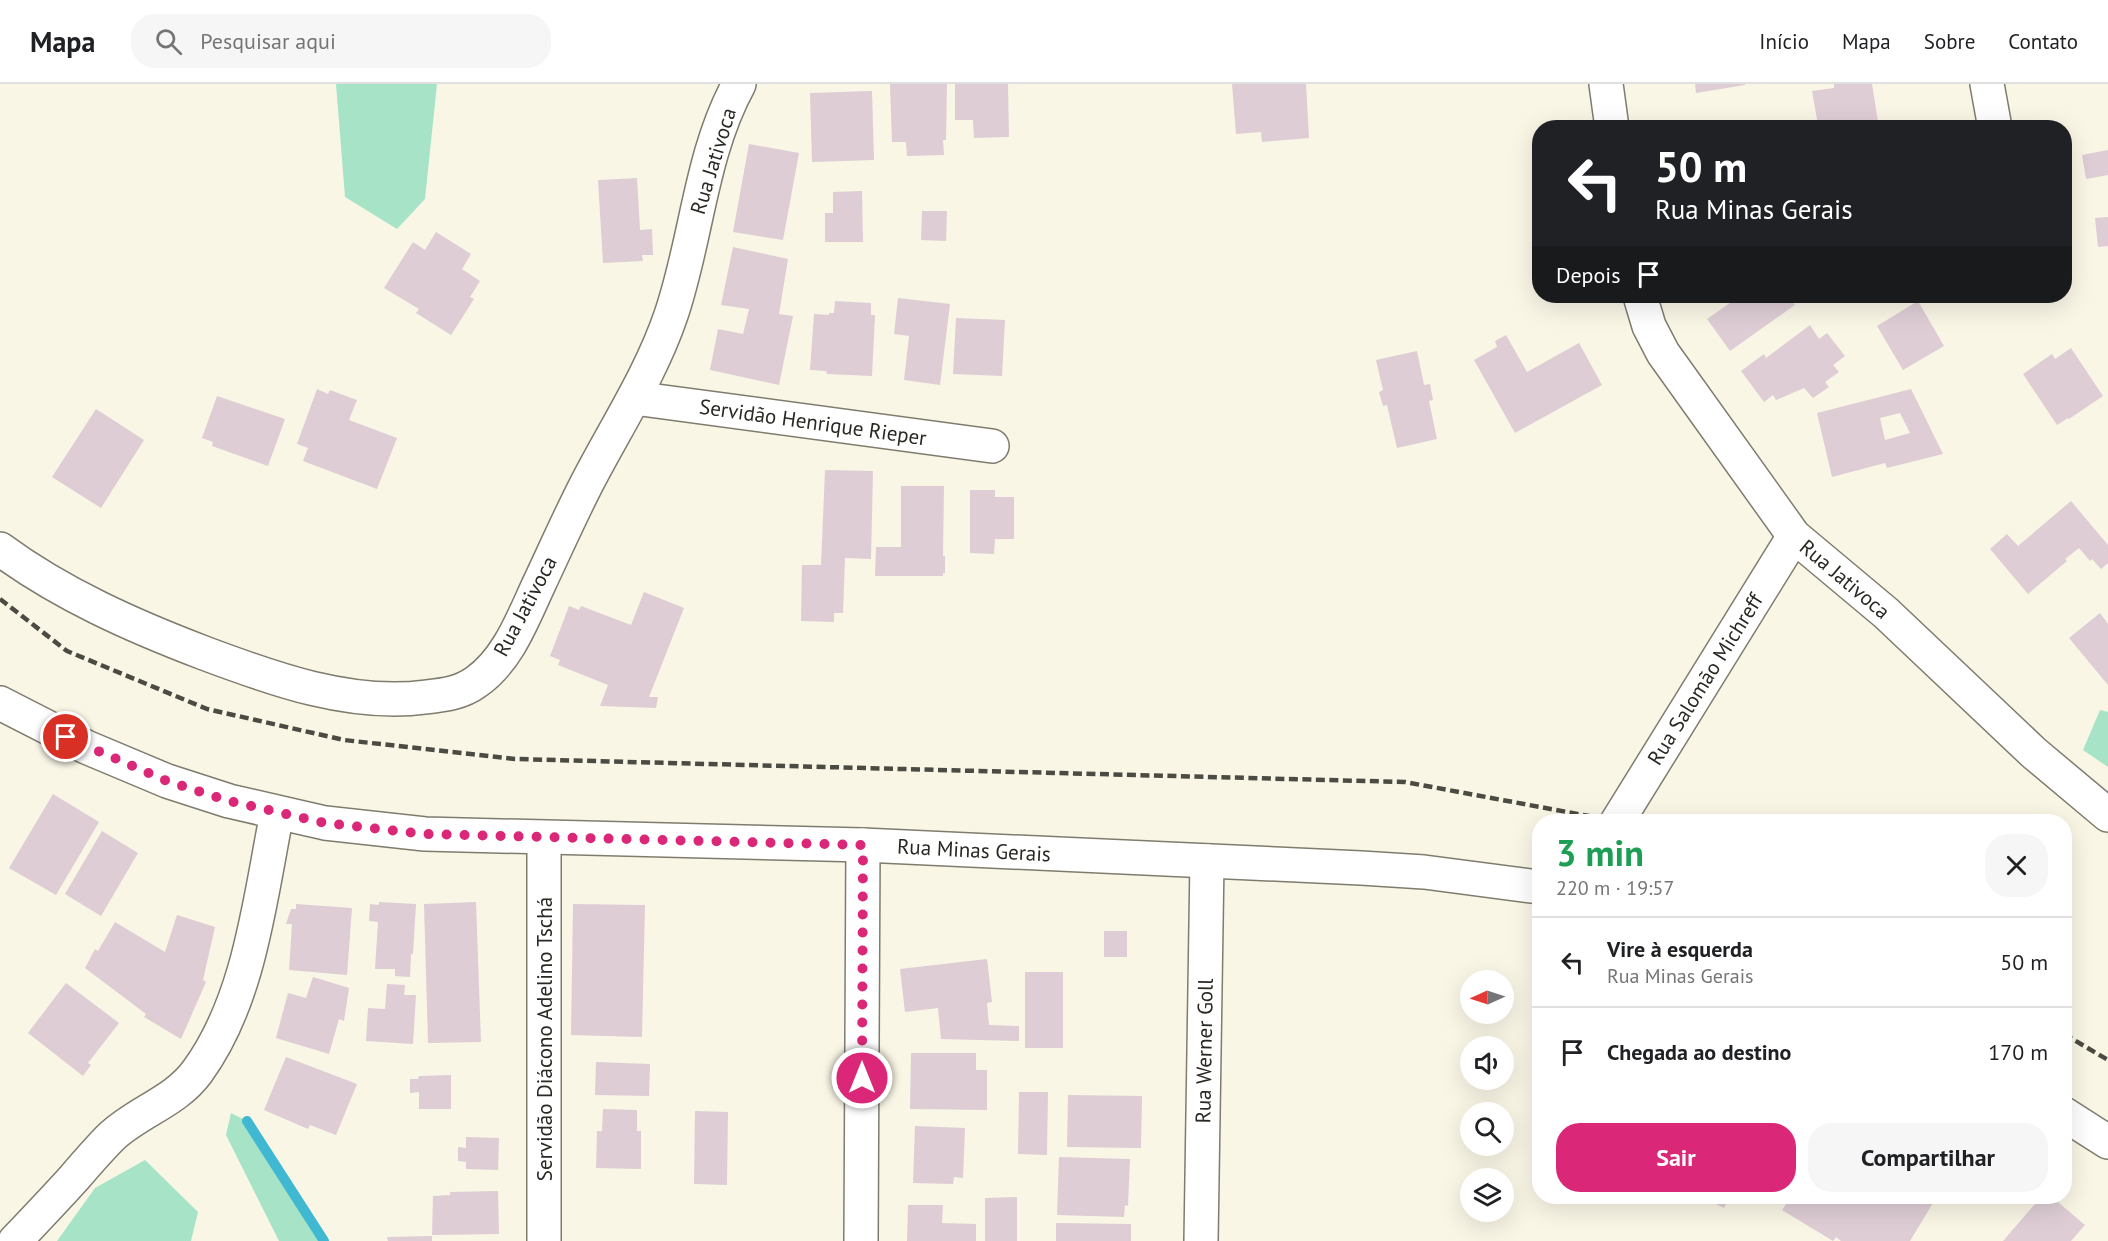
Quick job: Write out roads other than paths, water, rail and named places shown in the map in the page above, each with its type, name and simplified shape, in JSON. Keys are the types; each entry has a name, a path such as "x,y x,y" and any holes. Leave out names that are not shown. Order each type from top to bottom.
{"street":[{"name":"Rua Jativoca","path":"0,549 62,588 121,619 249,670 307,687 367,699 416,699 454,694 477,682 490,669 517,631 587,483 634,398 662,340 672,312 709,164 731,99 739,84"},
{"path":"1606,84 1611,120"},
{"path":"1987,84 1994,120"},
{"name":"Rua Jativoca","path":"1642,303 1649,326 1663,353 1794,536 1886,613 2034,753 2108,815"},
{"name":"Servidão Henrique Rieper","path":"634,398 992,446"},
{"name":"Rua Salomão Michreff","path":"1622,814 1794,536"},
{"name":"Rua Minas Gerais","path":"0,703 86,747 167,781 229,801 325,823 425,834 863,845 1424,872 1532,885"},
{"path":"15,1241 111,1136 142,1113 177,1094 197,1072 236,1001 247,961 277,813"},
{"name":"Servidão Diácono Adelino Tschá","path":"544,838 544,1241"},
{"path":"861,1241 863,845"},
{"name":"Rua Werner Goll","path":"1201,1241 1207,861"},
{"path":"2072,1119 2108,1142"}],"waterway":[{"path":"247,1121 324,1241"}],"railway":[{"path":"0,599 67,651 207,709 344,740 515,759 1405,782 1578,814"},
{"path":"2072,1039 2108,1060"}]}
